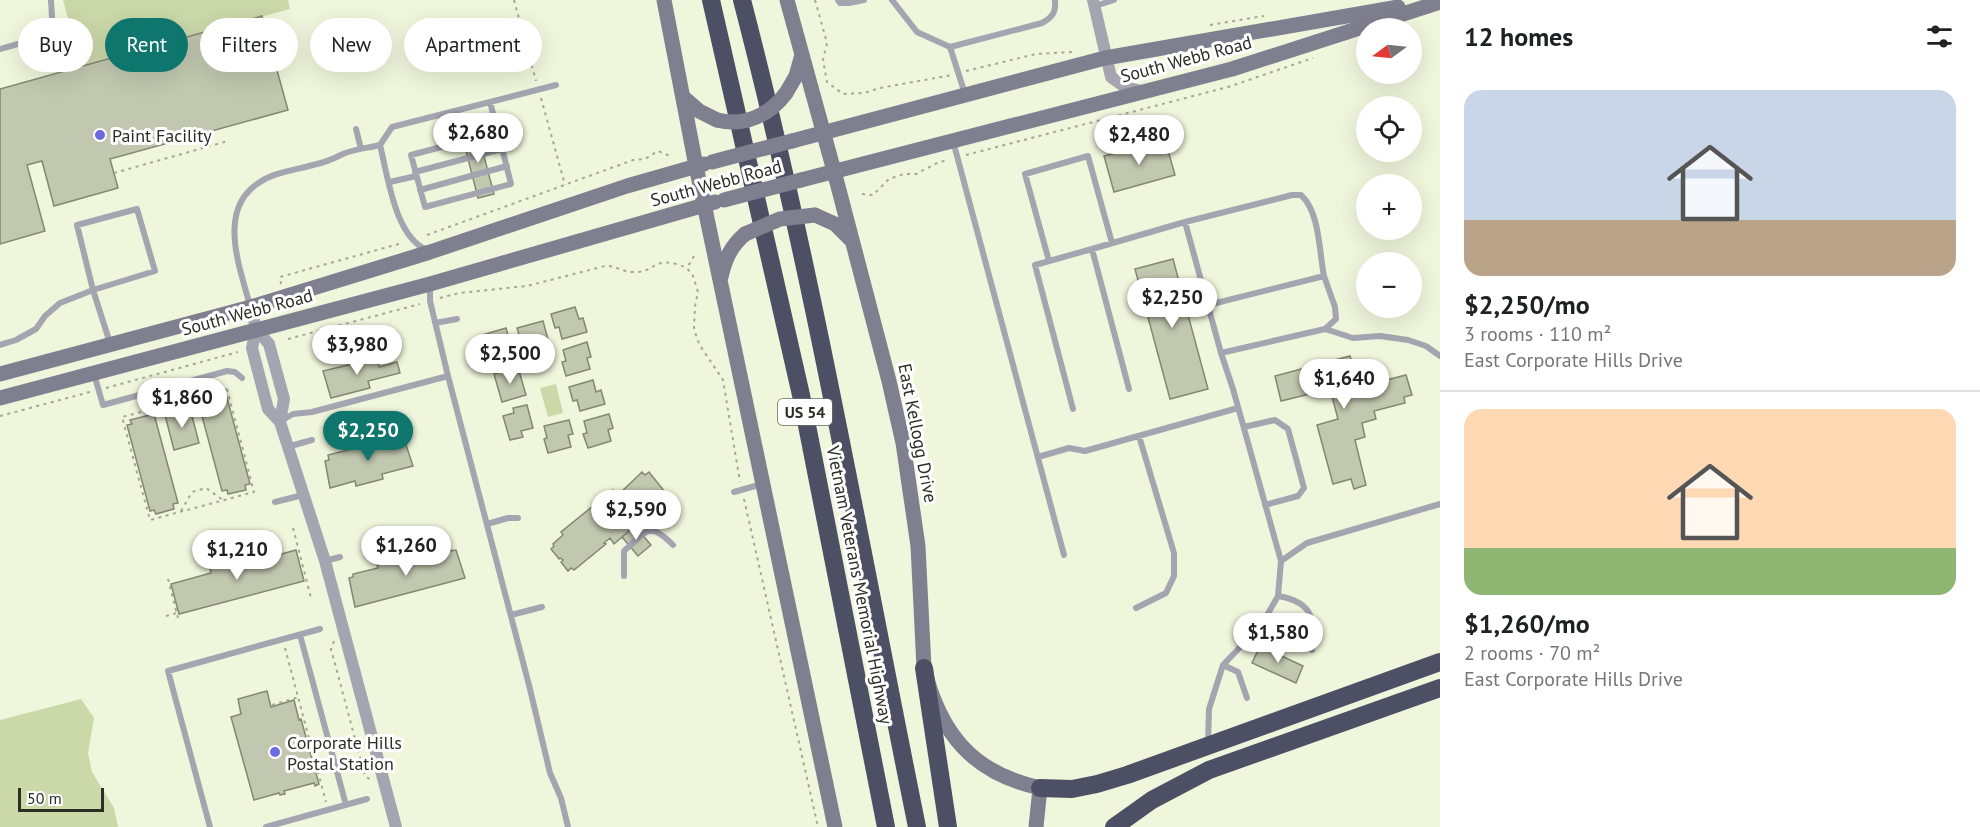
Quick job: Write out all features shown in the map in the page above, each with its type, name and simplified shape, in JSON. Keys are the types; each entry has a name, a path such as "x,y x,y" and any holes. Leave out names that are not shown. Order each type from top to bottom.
{"highway":[{"name":"Vietnam Veterans Memorial Highway","path":"711,0 801,395 886,827"},
{"name":"Vietnam Veterans Memorial Highway","path":"742,0 828,374 917,827"},
{"path":"1420,670 1440,657"},
{"path":"1040,788 1072,789 1097,784 1208,747 1440,662"},
{"path":"924,668 948,827"},
{"path":"1114,827 1152,800 1209,770 1440,686"}],"main road":[{"path":"664,0 696,166 836,827"},
{"name":"East Kellogg Drive","path":"787,0 897,411 909,474 918,546 924,668 936,708 951,734 983,765 1010,780 1040,788"},
{"name":"South Webb Road","path":"0,374 250,307 430,252 616,189 696,166 1105,58 1438,1"},
{"name":"South Webb Road","path":"0,398 430,284 705,205 1232,69 1438,1"},
{"path":"683,98 699,111 729,123 741,122 764,114 773,109 786,93 796,76 801,54"},
{"path":"720,281 734,243 745,234 780,219 815,215 835,224 853,244"},
{"path":"1036,827 1040,788"}],"street":[{"path":"1093,3 1111,77 1125,87 1140,91"},
{"path":"250,307 256,329 269,344 284,399 280,422 324,561 396,827"},
{"path":"256,329 252,348 268,409 280,422"}],"lane":[{"path":"0,49 53,34 51,0"},
{"path":"838,0 840,3 849,3 864,0"},
{"path":"892,0 917,32 950,47 1042,23 1051,18 1056,10 1055,0"},
{"path":"1093,3 1114,0"},
{"path":"950,47 965,95"},
{"path":"250,307 234,240 235,219 241,202 252,188 267,178 380,145 392,127 556,85"},
{"path":"490,102 498,132 502,149 507,166 511,184 425,207 411,155 498,132"},
{"path":"356,129 361,149"},
{"path":"952,140 1064,555"},
{"path":"380,145 400,222 417,245 430,252"},
{"path":"390,182 502,149"},
{"path":"1049,261 1025,174 1088,156 1112,243"},
{"path":"420,190 507,166"},
{"path":"1073,409 1035,265 1185,222 1292,195 1301,195 1309,202 1320,244 1324,276 1335,308 1336,319 1325,329 1221,353"},
{"path":"0,345 16,340 36,329 45,316 60,303 93,290 155,271 138,209 77,225 93,290 110,344"},
{"path":"1185,222 1281,561 1278,596 1262,624 1223,665 1209,709 1208,747"},
{"path":"1092,249 1129,389"},
{"path":"1208,305 1324,276"},
{"path":"430,284 430,301 448,376 550,773 561,798 568,827"},
{"path":"435,323 457,320"},
{"path":"1325,329 1353,338 1380,336 1408,340 1426,346 1440,356"},
{"path":"94,373 103,405 227,371 235,372 242,378"},
{"path":"280,422 293,414 312,412 448,376"},
{"path":"1038,457 1069,448 1085,452 1238,408"},
{"path":"1244,427 1275,420 1288,429 1304,488 1298,496 1265,505"},
{"path":"1136,608 1166,593 1174,576 1174,553 1139,436"},
{"path":"287,447 312,440"},
{"path":"734,492 763,484"},
{"path":"275,502 304,495"},
{"path":"1281,561 1307,543 1440,504"},
{"path":"487,524 508,518 518,518"},
{"path":"624,576 624,551 648,531 661,532 673,544"},
{"path":"324,561 340,557"},
{"path":"1278,596 1294,599 1308,608 1314,630 1312,650"},
{"path":"511,615 542,607"},
{"path":"210,827 168,671 320,629"},
{"path":"300,635 346,805"},
{"path":"1223,665 1238,672 1248,699"},
{"path":"266,827 367,799"}],"path":[{"path":"815,0 827,43 824,60 827,82 843,94 864,93 958,74 1036,54 1079,51"},
{"path":"1201,27 1269,15"},
{"path":"862,194 873,195 889,179 904,174 916,174 939,162 1228,87 1317,57"},
{"path":"114,173 228,141"},
{"path":"427,235 633,160 645,159 658,151 670,156"},
{"path":"281,284 280,277 402,243"},
{"path":"687,268 694,256"},
{"path":"440,298 459,293 527,286 604,266 632,272 643,271 658,262 669,262 687,268 693,276 698,292 694,328 697,339 723,380 742,490 818,827"},
{"path":"288,339 420,304"},
{"path":"106,388 238,352"},
{"path":"227,389 255,492 223,500 150,520 122,417 164,406 173,407 189,403 196,398 227,389"},
{"path":"0,416 91,392"},
{"path":"181,511 192,492 206,489 223,500"},
{"path":"293,528 311,598"},
{"path":"168,579 178,618"},
{"path":"166,616 177,613"},
{"path":"332,634 334,641 331,649 365,776 372,781 373,788"},
{"path":"283,640 328,810"},
{"path":"272,705 299,697"}],"green space":[{"path":"63,0 288,0 290,9 257,18 200,18 200,34 188,37 188,18 105,18 105,59 93,63 93,18 68,18"},
{"path":"556,384 563,413 548,417 540,388"},
{"path":"81,699 94,718 88,753 92,772 114,808 118,827 0,827 0,720"}],"building":[{"name":"Paint Facility","path":"200,33 200,72 277,72 288,110 110,159 118,188 54,206 42,161 27,165 45,231 0,244 0,89 61,72 93,72 93,63 105,60 105,72 188,72 188,37"},
{"path":"477,130 494,194 478,198 462,135"},
{"path":"1165,140 1175,175 1114,192 1104,156"},
{"path":"1173,259 1208,389 1170,399 1135,269"},
{"path":"575,307 579,319 583,318 587,332 562,339 559,327 555,328 551,314"},
{"path":"543,321 549,343 524,351 517,328"},
{"path":"506,328 513,353 502,355 503,360 490,363 482,335"},
{"path":"587,342 591,357 587,358 590,369 566,376 562,362 566,361 563,350"},
{"path":"363,355 364,361 377,357 379,367 397,362 400,373 368,381 370,388 331,398 323,371 352,364 350,359"},
{"path":"1350,356 1357,381 1365,379 1367,385 1406,375 1412,395 1404,397 1405,403 1374,411 1376,419 1362,423 1365,437 1355,440 1366,485 1354,489 1351,479 1333,484 1317,425 1338,419 1330,389 1281,401 1275,376"},
{"path":"507,370 509,374 519,371 526,395 502,402 494,374"},
{"path":"593,380 596,392 601,390 605,404 580,411 577,400 573,401 569,387"},
{"path":"186,391 190,408 175,412 170,395"},
{"path":"226,394 250,484 245,485 246,490 228,494 227,490 222,491 198,401"},
{"path":"527,405 533,428 521,431 523,437 510,440 503,416 514,413 513,408"},
{"path":"190,408 199,443 174,450 165,415"},
{"path":"154,414 178,503 173,504 174,509 156,514 154,510 150,511 127,425 132,424 130,420"},
{"path":"609,414 613,428 608,430 611,441 588,448 583,434 587,433 584,421"},
{"path":"569,420 573,434 568,435 571,447 548,453 544,439 547,438 544,426"},
{"path":"365,433 367,445 399,436 400,440 404,439 413,466 382,474 383,479 356,486 355,481 330,488 325,461 329,460 328,455 360,447 356,435"},
{"path":"642,472 645,475 649,472 665,492 663,496 632,519 636,525 614,544 610,538 604,543 606,544 574,570 571,568 568,571 561,562 563,560 559,559 551,549 563,535 561,532 593,506 594,508 613,490 618,495"},
{"path":"635,526 651,545 638,556 622,537"},
{"path":"408,536 413,556 396,560 390,540"},
{"path":"450,548 451,551 456,550 465,578 355,607 349,578 353,577 353,574 378,568 377,565"},
{"path":"296,550 304,581 179,614 171,584 211,573 210,569 237,558 238,561 255,557 256,561"},
{"path":"1260,646 1303,666 1296,683 1252,663"},
{"name":"Corporate Hills Postal Station","path":"267,691 271,707 294,700 319,784 315,786 314,783 284,791 285,794 280,795 279,793 254,800 231,717 241,714 238,699"}],"place":[{"name":"Paint Facility","path":"100,135"},
{"name":"Corporate Hills Postal Station","path":"275,752"}]}
